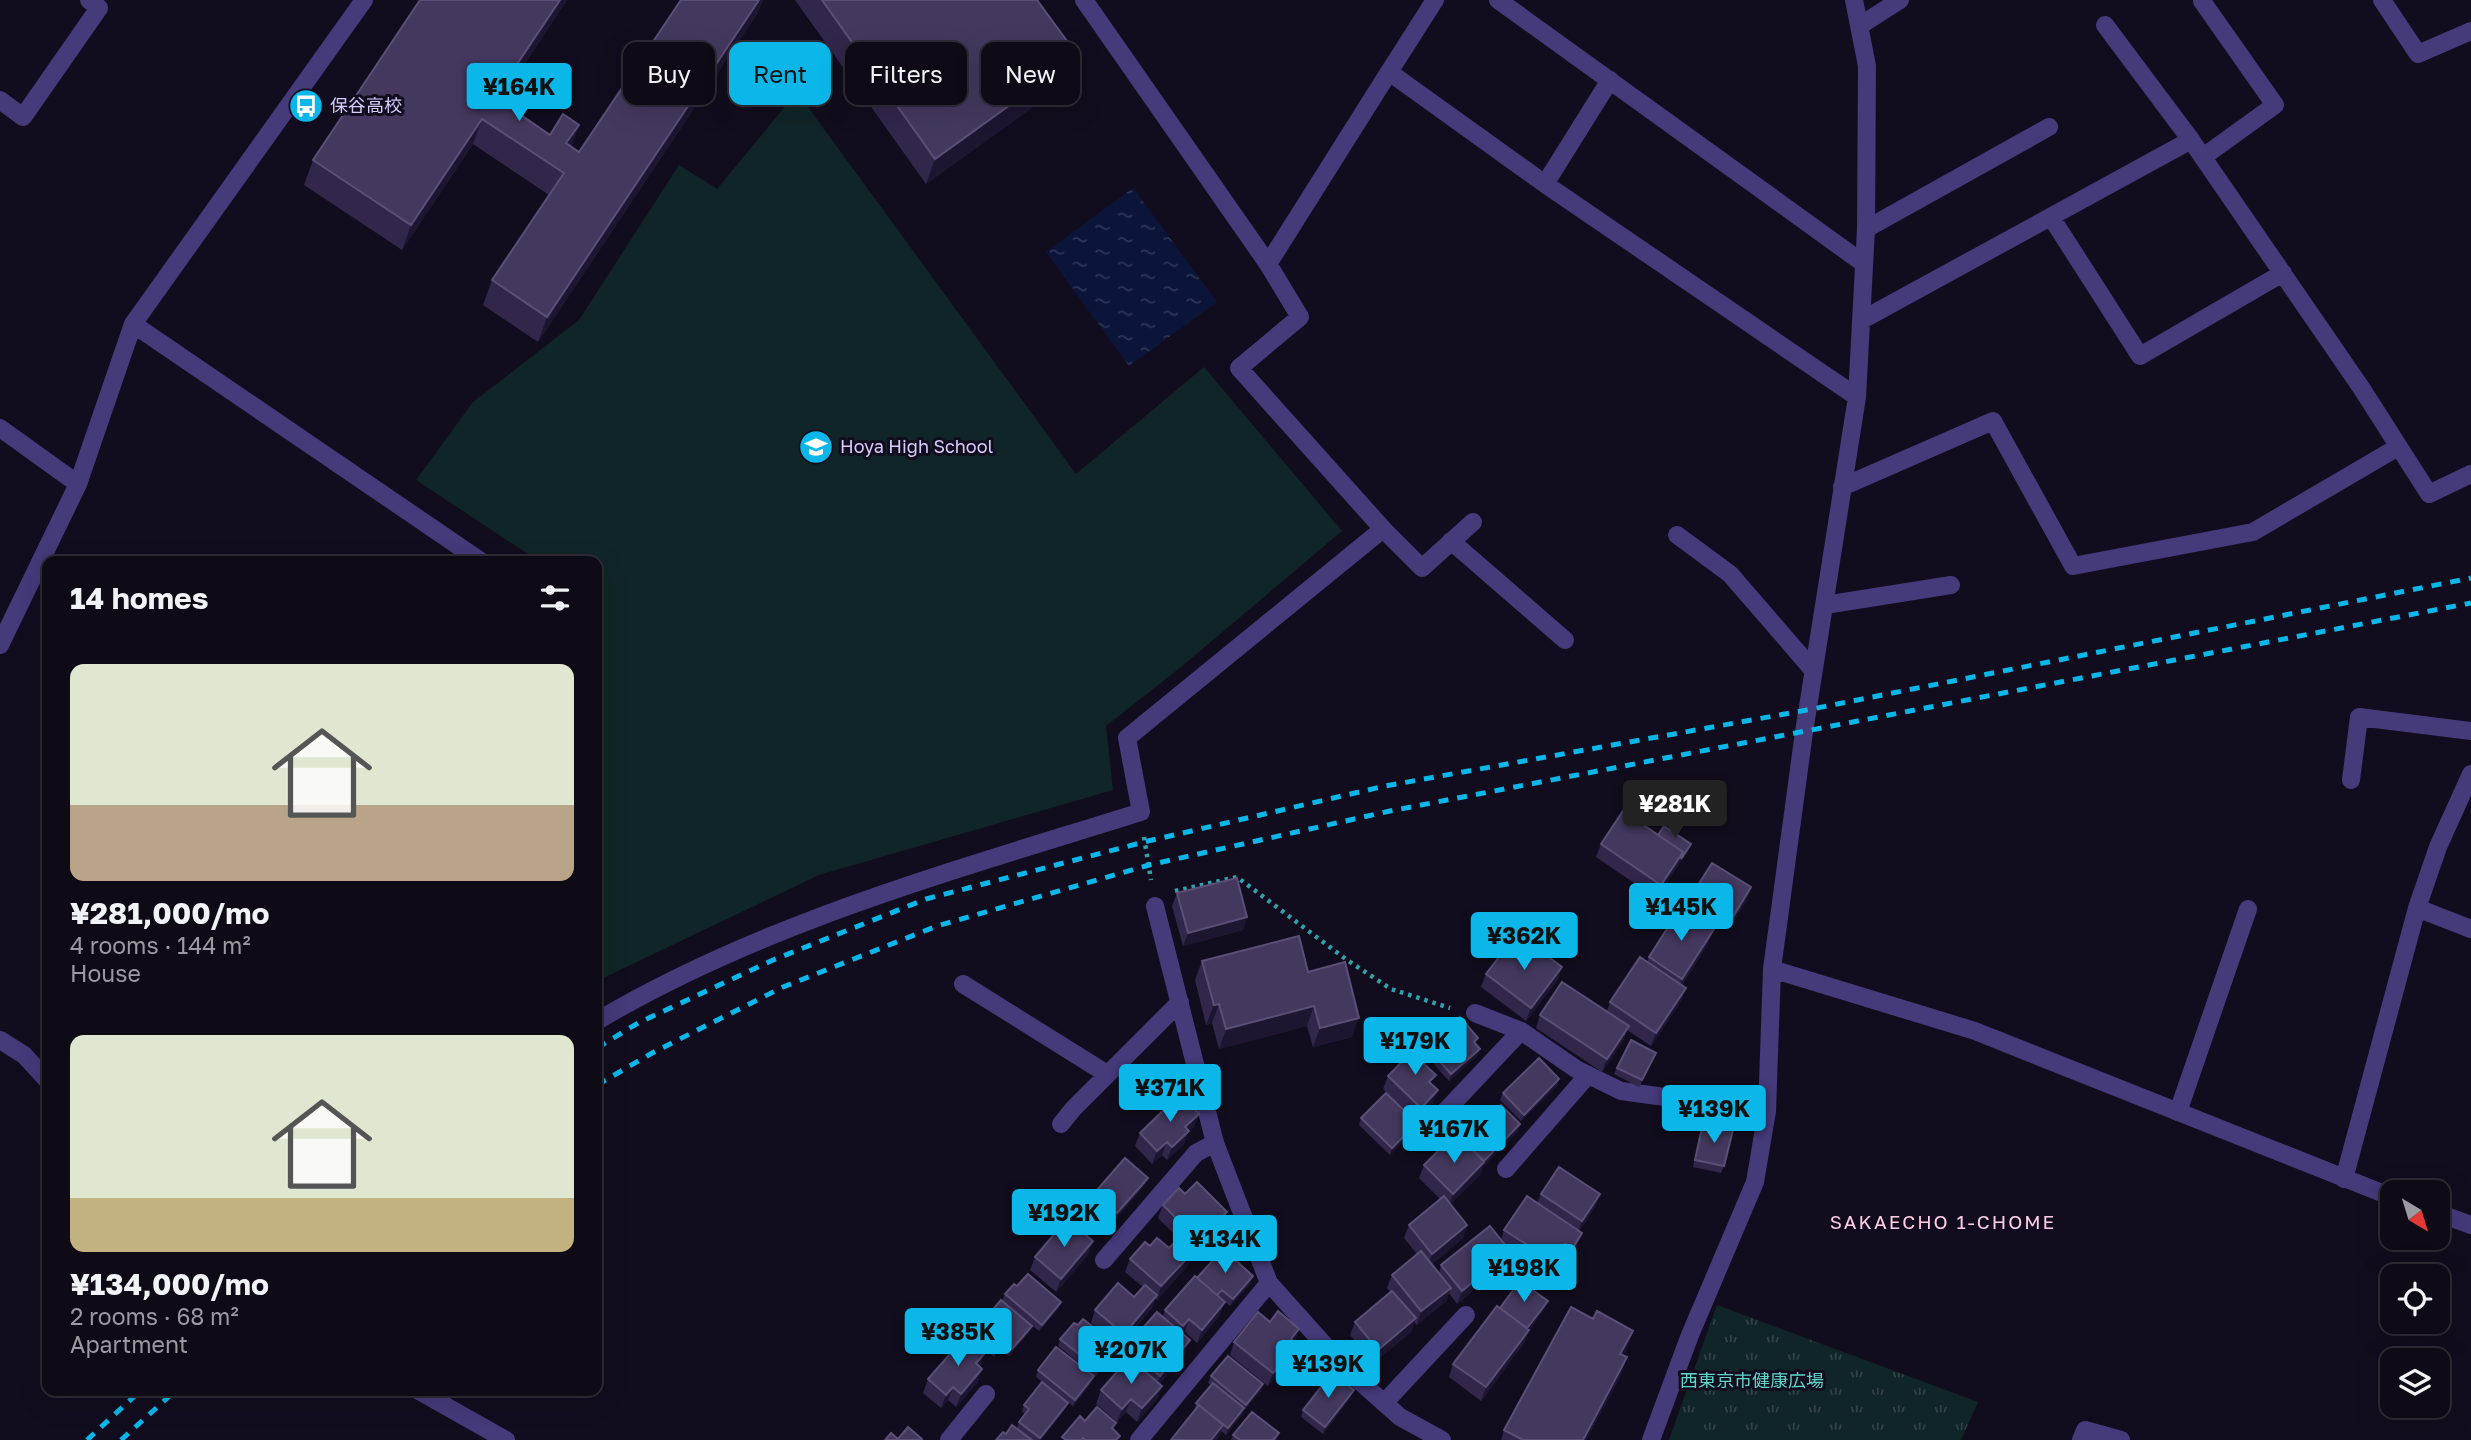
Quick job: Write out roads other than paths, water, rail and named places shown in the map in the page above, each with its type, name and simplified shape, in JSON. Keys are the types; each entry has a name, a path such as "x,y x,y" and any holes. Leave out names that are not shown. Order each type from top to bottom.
{"street":[{"path":"0,100 23,117 99,8 89,0"},
{"path":"43,556 78,484 133,324 363,0"},
{"path":"1084,0 1268,264 1300,317 1239,368 1383,529 1422,568 1472,522"},
{"path":"1268,264 1434,0"},
{"path":"1498,0 1863,262"},
{"path":"1651,1440 1690,1335 1755,1182 1767,1111 1772,970 1814,670 1857,397 1866,229 1867,66 1854,0"},
{"path":"1861,25 1900,0"},
{"path":"2382,0 2418,54 2471,31"},
{"path":"2202,1 2276,105 2203,157"},
{"path":"2105,25 2191,140 2283,272 2429,494 2471,474"},
{"path":"1389,72 1545,184 1857,397"},
{"path":"1545,184 1610,80"},
{"path":"1866,229 2049,127"},
{"path":"1862,320 2191,140"},
{"path":"2051,217 2140,356 2283,272"},
{"path":"133,324 473,556"},
{"path":"1842,486 1993,421 2073,566 2253,532 2398,447"},
{"path":"0,428 78,484"},
{"path":"602,1018 720,957 820,917 925,880 1141,812 1128,738 1383,529"},
{"path":"1677,535 1730,574 1814,670"},
{"path":"1451,541 1565,640"},
{"path":"0,645 42,558"},
{"path":"1825,606 1951,585"},
{"path":"2351,780 2359,717 2471,730"},
{"path":"2344,1179 2417,908 2438,847 2471,774"},
{"path":"1154,901 1215,1143 1269,1283 1346,1369 1400,1417 1442,1440"},
{"path":"2417,908 2471,929"},
{"path":"2178,1112 2248,909"},
{"path":"1772,970 1975,1031 2380,1192"},
{"path":"963,984 1107,1074"},
{"path":"1061,1124 1180,1002"},
{"path":"1475,1013 1521,1031 1588,1075 1621,1091 1767,1111"},
{"path":"1440,1117 1521,1031"},
{"path":"0,1040 24,1055 42,1075"},
{"path":"1506,1170 1588,1075"},
{"path":"1104,1260 1196,1153 1215,1143"},
{"path":"2450,1217 2471,1225"},
{"path":"1139,1440 1269,1283"},
{"path":"1384,1403 1466,1315"},
{"path":"948,1440 986,1394"},
{"path":"428,1396 506,1440"},
{"path":"2081,1440 2085,1430 2121,1440"}],"water":[{"path":"1133,188 1217,302 1129,366 1046,252"}],"railway":[{"path":"602,1045 638,1023 773,960 926,899 1144,842 1385,786 1807,710 2471,578"},
{"path":"602,1082 654,1052 783,987 937,926 1149,865 1390,811 2471,603"},
{"path":"87,1440 135,1396"},
{"path":"121,1440 169,1396"}],"place":[{"name":"保谷高校","path":"306,106"},
{"name":"Hoya High School","path":"816,447"}],"district":[{"name":"SAKAECHO 1-CHOME","path":"1943,1222"}],"park label":[{"name":"西東京市健康広場","path":"1752,1381"}]}
